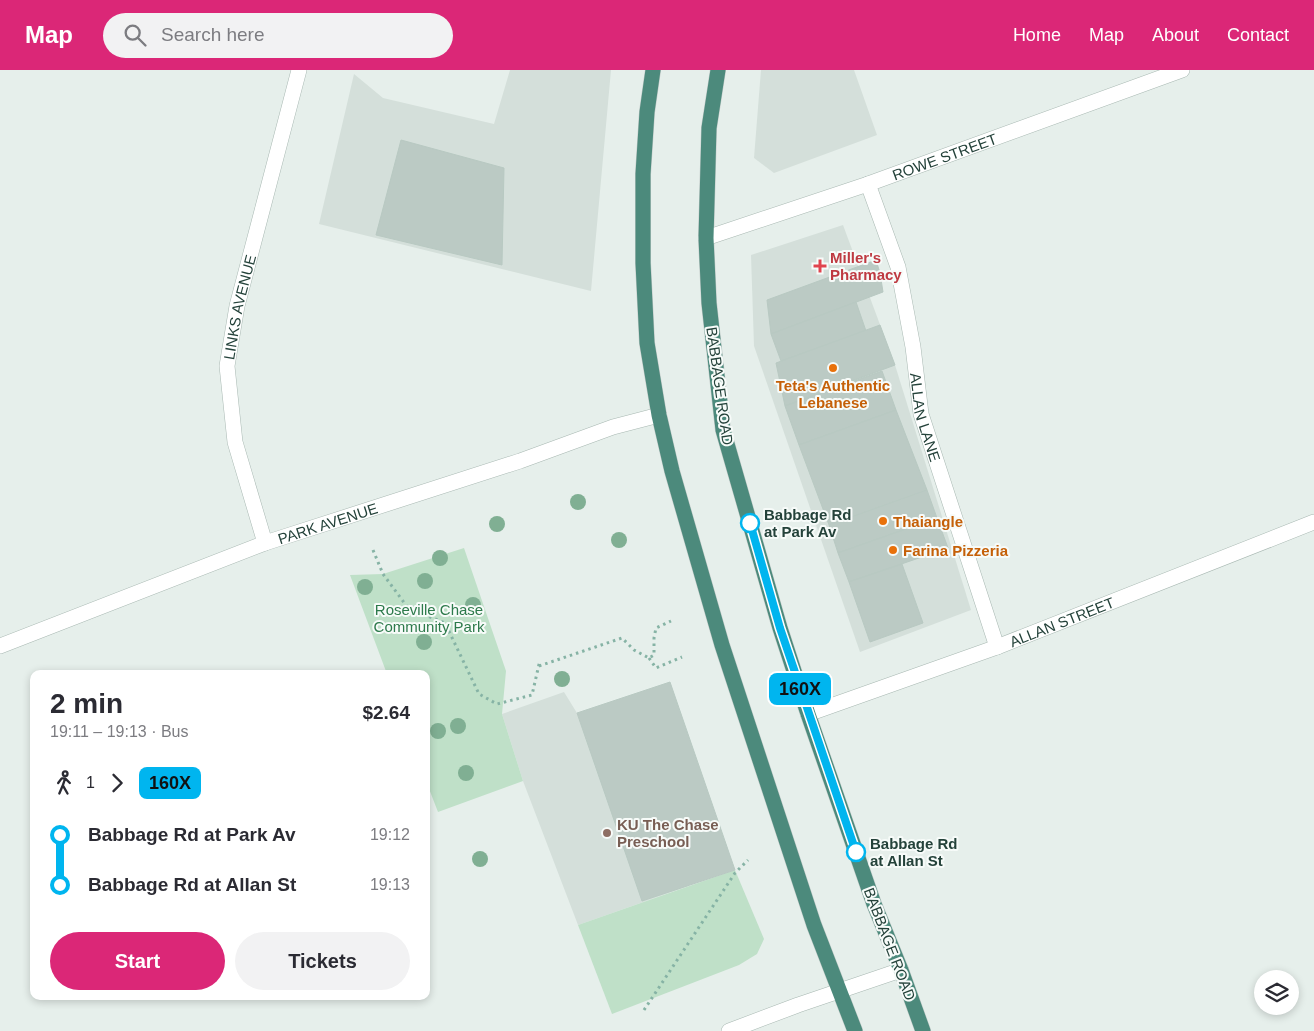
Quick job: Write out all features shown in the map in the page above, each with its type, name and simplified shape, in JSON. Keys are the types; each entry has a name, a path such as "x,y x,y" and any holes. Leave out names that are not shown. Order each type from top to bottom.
{"highway":[{"path":"653,70 643,174 643,263 648,343 659,415 672,471 722,645 814,925 855,1031"},
{"name":"BABBAGE ROAD","path":"718,70 709,128 706,238 709,303 723,430 780,628 808,714 874,904 923,1031"}],"street":[{"name":"LINKS AVENUE","path":"265,543 235,442 227,366 237,306 299,70"},
{"name":"ROWE STREET","path":"706,238 868,184 1182,70"},
{"name":"ALLAN LANE","path":"868,184 898,267 913,347 921,414 997,647"},
{"name":"PARK AVENUE","path":"0,646 265,543 510,464 613,427 659,415"},
{"name":"ALLAN STREET","path":"808,714 997,647 1314,522"},
{"path":"729,1031 901,970"}],"path":[{"path":"373,550 383,574 408,608 445,623 479,694 497,704 532,694 540,660"},
{"path":"648,658 654,655 656,628 671,621"},
{"path":"538,666 622,638 634,650 648,658 656,668 682,657"},
{"path":"644,1010 735,873 748,860"}],"shaded area":[{"path":"510,70 611,70 591,291 319,224 354,74 383,98 494,124"},
{"path":"761,70 854,70 877,135 774,173 754,158"},
{"path":"843,225 895,365 971,610 860,652 754,346 751,255"},
{"name":"KU The Chase Preschool","path":"564,692 577,713 588,744 634,730 689,886 578,925 523,781 502,714"}],"green space":[{"name":"Roseville Chase Community Park","path":"464,548 506,671 502,714 523,781 438,812 430,791 430,670 386,670 350,575 383,574"},
{"path":"735,870 764,939 757,954 739,965 612,1014 578,925"}],"building":[{"path":"401,140 504,168 502,265 376,235"},
{"path":"876,260 883,292 771,334 767,300"},
{"path":"856,302 866,331 781,361 771,334"},
{"name":"Teta's Authentic Lebanese","path":"880,325 895,365 785,406 776,363"},
{"path":"882,371 896,410 799,445 785,406"},
{"path":"896,410 927,490 829,525 799,445"},
{"name":"Thaiangle","path":"927,490 937,518 838,553 829,525"},
{"name":"Farina Pizzeria","path":"937,518 948,548 849,582 838,553"},
{"path":"902,564 923,623 870,642 849,582"},
{"path":"670,682 735,870 642,901 577,713"}],"bus line":[{"name":"160X","path":"750,523 780,628 842,816 856,852"}],"place":[{"name":"Miller's Pharmacy","path":"820,266"},
{"name":"Teta's Authentic Lebanese","path":"833,368"},
{"name":"Thaiangle","path":"883,521"},
{"name":"Babbage Rd at Park Av","path":"750,523"},
{"name":"Farina Pizzeria","path":"893,550"},
{"name":"KU The Chase Preschool","path":"607,833"},
{"name":"Babbage Rd at Allan St","path":"856,852"}]}
